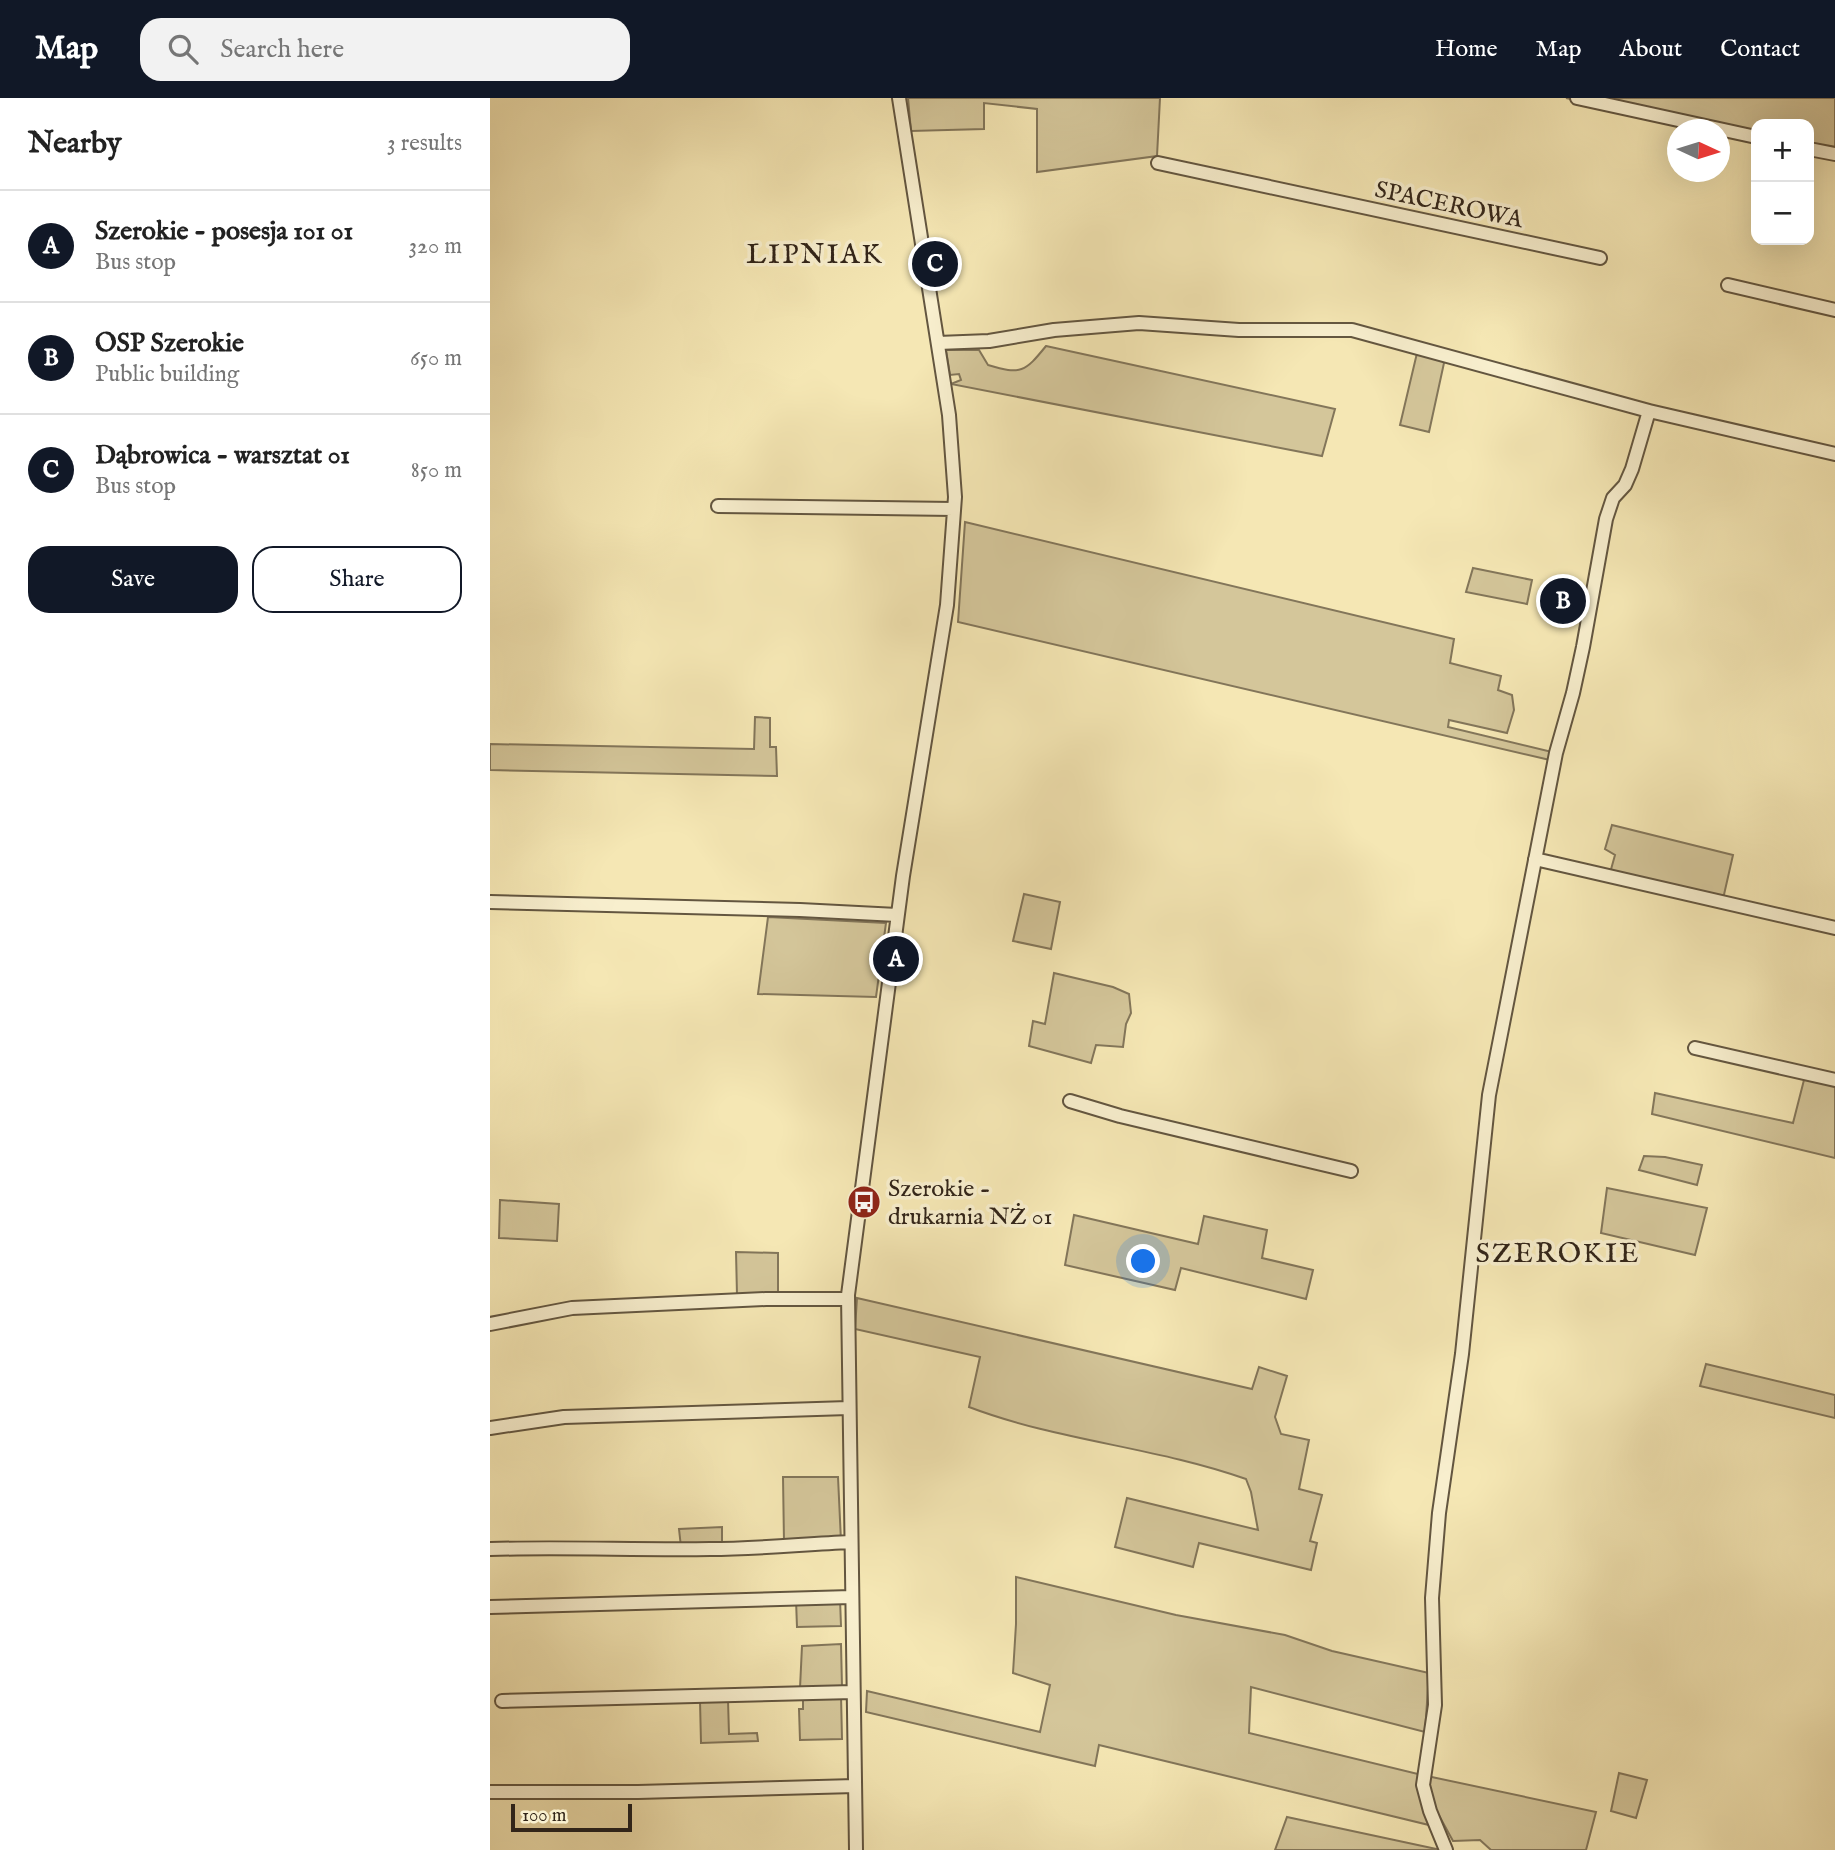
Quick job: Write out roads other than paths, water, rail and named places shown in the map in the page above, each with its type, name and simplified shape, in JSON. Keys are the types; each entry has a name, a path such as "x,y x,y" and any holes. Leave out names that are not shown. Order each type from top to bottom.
{"street":[{"path":"856,1850 848,1299 897,915 940,659 951,570 954,509 951,434 899,98"},
{"path":"1577,98 1751,136"},
{"path":"1814,150 1835,155"},
{"name":"SPACEROWA","path":"1158,163 1600,258"},
{"path":"1728,285 1835,310"},
{"path":"938,343 989,341 1054,330 1139,323 1239,330 1345,329 1380,336 1649,411 1835,454"},
{"path":"1446,1850 1423,1785 1435,1705 1432,1598 1438,1522 1462,1354 1489,1095 1559,744 1573,693 1606,520 1613,498 1625,485 1632,469 1649,411"},
{"path":"718,506 954,509"},
{"path":"1535,859 1835,928"},
{"path":"490,902 897,915"},
{"path":"1695,1048 1835,1080"},
{"path":"1070,1101 1120,1116 1352,1171"},
{"path":"490,1324 572,1308 766,1299 848,1299"},
{"path":"490,1428 565,1417 848,1408"},
{"path":"490,1549 714,1549 850,1542"},
{"path":"490,1607 851,1597"},
{"path":"502,1701 853,1692"},
{"path":"490,1792 638,1792 855,1786"}],"place":[{"name":"Dąbrowica - warsztat 01","path":"935,264"},
{"name":"OSP Szerokie","path":"1563,601"},
{"name":"Szerokie - posesja 101 01","path":"896,959"},
{"name":"Szerokie - drukarnia NŻ 01","path":"864,1202"}],"district":[{"name":"LIPNIAK","path":"815,253"},
{"name":"SZEROKIE","path":"1558,1252"}]}
